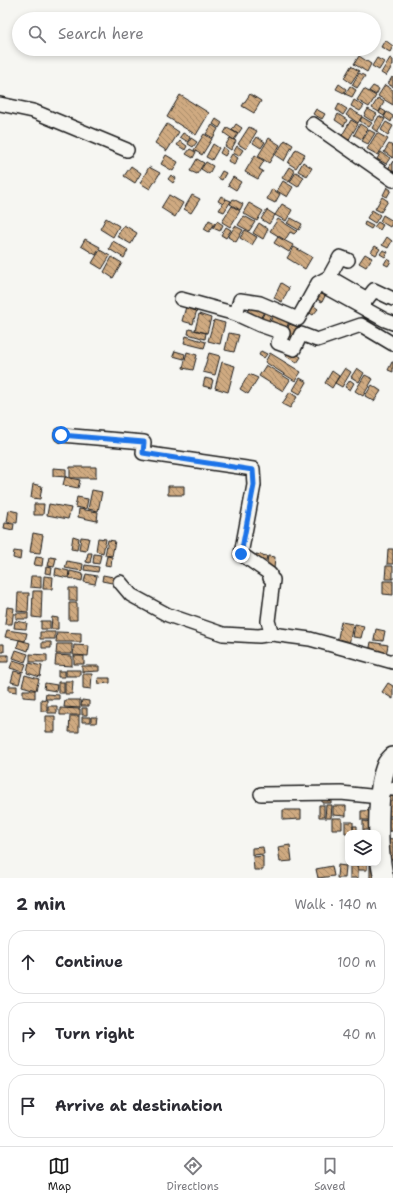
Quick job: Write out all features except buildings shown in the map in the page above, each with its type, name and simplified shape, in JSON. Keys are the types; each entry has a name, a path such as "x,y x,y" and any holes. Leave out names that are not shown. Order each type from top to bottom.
{"street":[{"path":"0,104 32,111 127,150"},
{"path":"313,124 393,180"},
{"path":"236,314 240,300 260,303 298,319 340,257 348,260"},
{"path":"324,280 367,299 374,290 393,299"},
{"path":"324,280 385,320 393,323"},
{"path":"181,299 236,314 260,325 283,333 278,343 294,349 301,334 317,340 361,325 393,344"},
{"path":"61,435 144,442 143,453 253,470 254,485 241,554 270,574 270,578 273,580 268,621 272,634"},
{"path":"120,582 131,595 168,615 223,634 259,636 272,634 310,639 393,662"},
{"path":"384,878 381,866 387,763 393,758"},
{"path":"261,794 386,793"}],"route":[{"path":"61,435 144,442 143,453 253,470 254,485 241,554"}]}
